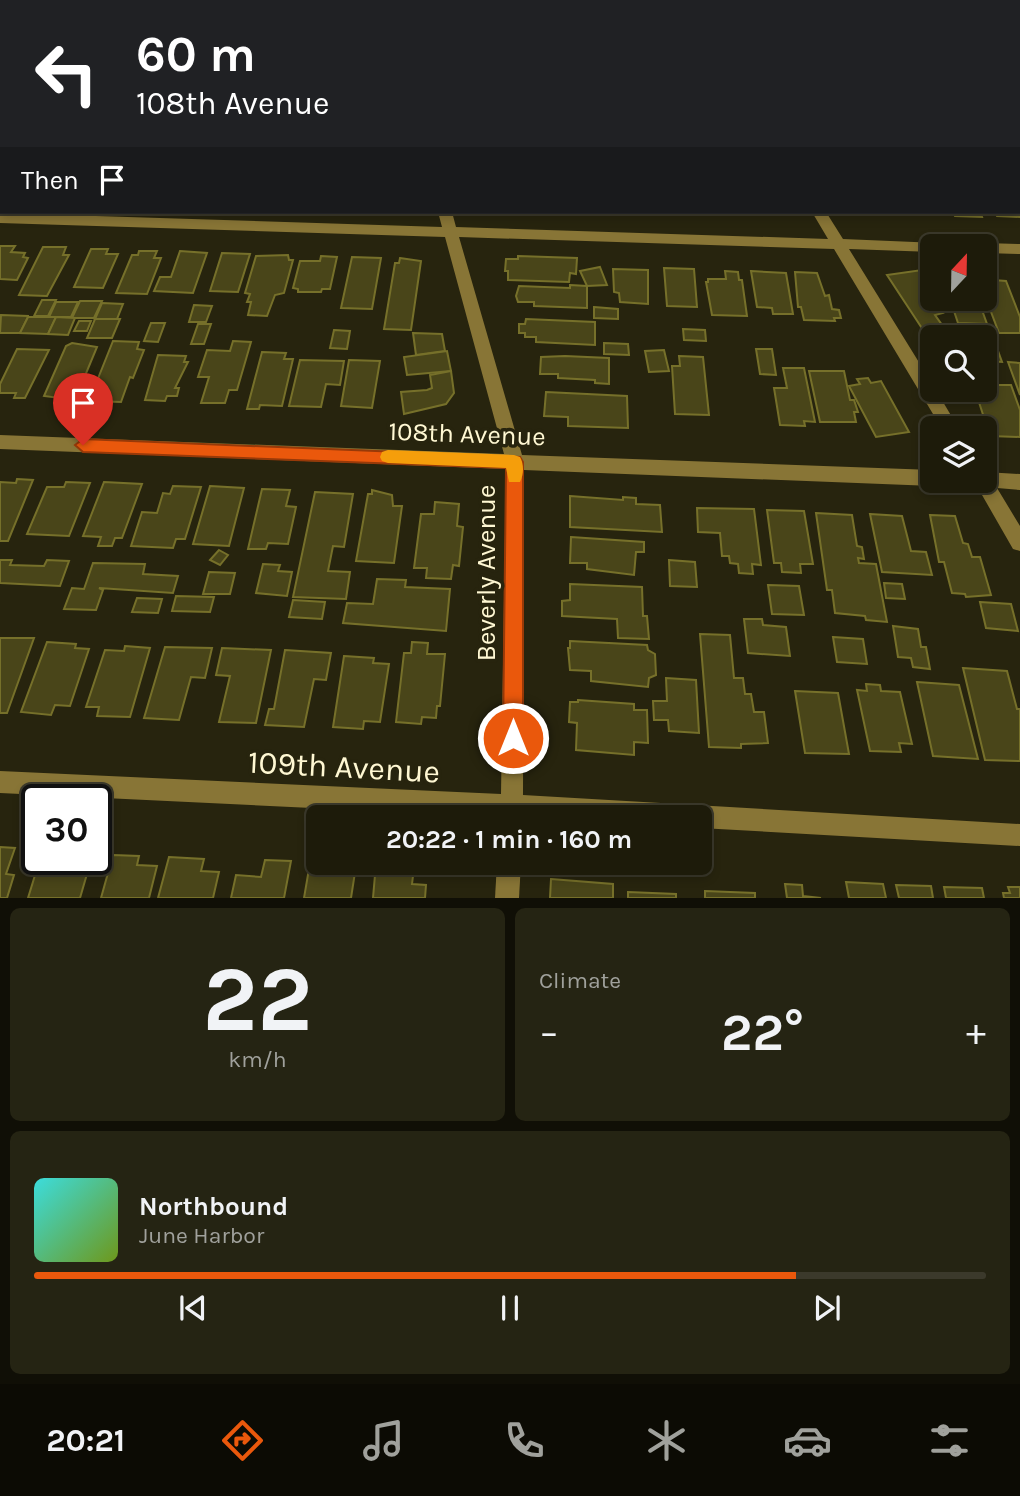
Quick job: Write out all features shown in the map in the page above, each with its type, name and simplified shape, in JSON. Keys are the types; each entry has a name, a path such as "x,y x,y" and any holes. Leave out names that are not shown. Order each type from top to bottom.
{"street":[{"name":"Beverly Avenue","path":"446,214 514,462 512,805"},
{"path":"820,214 943,416"},
{"path":"0,218 920,247"},
{"path":"998,248 1020,249"},
{"name":"108th Avenue","path":"0,442 920,478"},
{"path":"997,481 1020,482"},
{"path":"991,493 1020,544"},
{"name":"109th Avenue","path":"0,782 393,805"},
{"name":"109th Avenue","path":"712,821 1020,835"},
{"path":"507,898 508,875"}],"building":[{"path":"954,214 981,214 982,217"},
{"path":"996,214 1020,214 1020,217"},
{"path":"0,246 15,246 11,252 25,253 23,257 28,258 17,280 0,279"},
{"path":"43,247 66,247 63,255 69,255 47,296 19,295"},
{"path":"91,249 108,249 106,254 118,254 103,288 74,287"},
{"path":"139,251 157,251 154,258 161,258 147,294 116,293 132,255 138,255"},
{"path":"180,251 207,253 193,293 154,291 160,277 171,277"},
{"path":"222,253 250,254 238,292 210,291"},
{"path":"288,255 289,260 293,260 284,293 275,295 267,316 248,315 251,302 247,302 250,294 245,293 256,256"},
{"path":"321,256 337,257 330,289 322,289 321,292 298,292 298,289 293,288 300,261 320,261"},
{"path":"518,256 577,258 576,274 570,273 569,282 508,280 508,271 505,271 506,259 518,259"},
{"path":"352,257 381,258 372,309 341,308"},
{"path":"400,258 421,261 411,330 384,329 395,263 399,263"},
{"path":"600,267 607,285 587,286 580,271"},
{"path":"664,268 694,269 697,307 667,306"},
{"path":"613,269 648,270 648,304 620,302 619,293 614,292"},
{"path":"920,270 920,312 942,312 935,315 942,325 920,325 887,275"},
{"path":"725,271 738,272 739,280 742,280 747,316 712,315 706,282 708,279 726,279"},
{"path":"751,271 786,273 793,314 773,314 772,308 757,307"},
{"path":"795,272 817,273 825,296 829,295 832,309 839,310 841,318 834,318 835,321 804,320 801,307 798,307"},
{"path":"998,280 1006,281 1020,317 1020,333 999,333 991,312 998,312"},
{"path":"570,285 587,286 587,308 534,306 534,302 518,302 516,296 519,286 570,288"},
{"path":"42,300 56,300 48,316 34,316"},
{"path":"80,301 102,301 94,318 72,318"},
{"path":"56,302 78,302 71,317 49,317"},
{"path":"102,303 123,304 117,319 95,319"},
{"path":"194,305 212,306 206,322 189,322"},
{"path":"594,307 618,309 618,319 594,318"},
{"path":"954,312 983,312 987,324 958,323"},
{"path":"1,315 28,317 20,333 0,333"},
{"path":"28,317 56,317 48,334 20,333"},
{"path":"56,317 75,318 68,335 48,334"},
{"path":"95,319 120,319 112,338 87,338"},
{"path":"526,319 595,322 595,345 536,342 536,337 525,337 525,333 519,333 519,324 525,324"},
{"path":"79,321 91,321 87,331 74,331"},
{"path":"151,323 165,323 158,342 144,341"},
{"path":"198,324 211,324 204,344 191,344"},
{"path":"683,329 705,330 706,341 684,340"},
{"path":"334,330 350,331 347,349 330,348"},
{"path":"413,333 442,334 445,351 416,355"},
{"path":"113,341 139,342 137,349 144,350 133,378 130,377 121,402 89,401"},
{"path":"233,341 251,342 237,390 229,390 225,403 201,403 209,377 198,377 207,350 230,351"},
{"path":"72,343 97,347 75,400 44,396 66,346"},
{"path":"604,343 628,344 629,355 604,354"},
{"path":"17,349 49,350 25,398 14,398 16,393 0,393 0,384"},
{"path":"756,349 772,349 776,375 760,374"},
{"path":"664,350 669,371 649,372 645,351"},
{"path":"447,351 451,371 407,375 404,357"},
{"path":"997,351 998,351 1002,362 997,362"},
{"path":"262,352 286,353 284,359 293,359 282,406 260,405 259,409 247,409"},
{"path":"158,355 186,356 184,362 188,362 175,388 179,388 177,396 167,396 165,401 145,400"},
{"path":"679,356 703,357 709,415 675,414 672,366 680,366"},
{"path":"541,357 609,358 609,384 595,383 595,380 558,378 558,374 540,374"},
{"path":"300,360 344,361 340,385 326,384 321,407 289,406"},
{"path":"349,360 380,361 372,408 341,406"},
{"path":"1008,362 1020,363 1020,395"},
{"path":"783,368 804,368 815,422 804,421 805,426 780,425 774,388 787,388"},
{"path":"451,371 454,393 446,404 404,414 401,392 432,388 430,375"},
{"path":"809,371 844,371 850,400 854,400 858,412 854,412 856,422 820,422"},
{"path":"868,378 871,383 881,381 909,432 876,437 849,386 860,384 857,379"},
{"path":"997,385 1011,385 1020,410 1020,437 997,436 997,416 983,416 979,402 997,402"},
{"path":"546,392 627,396 628,428 568,426 568,417 544,416"},
{"path":"17,479 33,480 8,541 0,541 0,482 16,483"},
{"path":"66,482 90,483 69,536 27,534 47,487 64,487"},
{"path":"104,482 142,484 122,538 115,538 112,546 98,546 101,537 83,536"},
{"path":"173,486 201,487 185,539 176,539 173,548 131,546 142,512 157,513 163,493 170,494"},
{"path":"210,486 244,488 229,546 193,544"},
{"path":"262,489 290,490 286,506 296,507 288,544 268,543 266,549 248,549"},
{"path":"372,490 392,495 393,506 402,506 394,563 356,561 368,494 372,494"},
{"path":"315,492 353,494 344,547 333,546 328,571 350,572 346,599 293,597"},
{"path":"570,496 623,500 623,497 636,498 636,504 660,505 662,532 570,527"},
{"path":"435,502 459,504 457,526 463,527 459,566 453,565 451,579 426,578 427,568 414,568 421,514 434,514"},
{"path":"697,508 754,509 761,565 752,564 753,574 739,573 738,564 730,563 729,556 722,556 720,533 698,532"},
{"path":"767,510 804,511 813,564 800,564 801,573 782,572 781,563 774,563"},
{"path":"816,513 852,515 857,546 862,547 864,559 858,558 859,563 876,564 887,622 866,620 865,616 835,613 832,590 827,590"},
{"path":"870,514 902,516 911,551 926,552 932,575 882,572"},
{"path":"930,515 955,516 963,543 968,544 972,557 980,557 991,595 966,597 965,594 952,593 944,562 939,562"},
{"path":"571,537 644,542 644,552 636,552 634,575 587,569 587,563 570,563"},
{"path":"219,550 228,555 220,565 210,560"},
{"path":"0,560 12,560 10,565 44,566 47,560 69,561 60,586 0,583"},
{"path":"669,560 695,562 697,587 670,586"},
{"path":"93,563 145,564 143,574 178,576 173,593 99,588 103,590 96,610 64,609 72,588 84,589"},
{"path":"263,564 280,565 278,571 292,572 287,596 256,593"},
{"path":"209,572 235,573 230,594 203,594"},
{"path":"377,579 406,580 405,587 450,589 446,631 343,623 347,603 373,604"},
{"path":"884,583 902,584 905,599 886,598"},
{"path":"570,584 642,587 643,616 647,616 649,639 618,638 617,619 562,616 562,601 570,600"},
{"path":"768,585 799,586 804,615 772,614"},
{"path":"176,596 214,597 210,612 172,611"},
{"path":"137,598 162,599 158,613 132,612"},
{"path":"293,600 325,602 322,619 289,617"},
{"path":"980,602 1011,604 1018,631 986,628"},
{"path":"744,619 762,619 763,625 786,627 790,656 748,653"},
{"path":"893,626 918,629 921,647 926,647 930,669 913,667 911,658 898,657"},
{"path":"700,634 730,635 734,678 743,678 745,694 751,694 754,712 764,712 768,743 741,744 741,748 709,747"},
{"path":"833,637 863,639 867,664 837,662"},
{"path":"0,638 34,638 7,713 0,713"},
{"path":"570,641 647,645 648,650 655,654 656,675 649,678 648,687 591,681 591,671 570,670"},
{"path":"47,642 76,644 75,648 89,649 70,706 55,705 51,715 21,712"},
{"path":"412,642 428,643 427,654 445,654 440,706 437,706 436,718 422,717 421,724 396,722 404,653 411,653"},
{"path":"125,646 150,648 130,717 97,716 99,707 86,707 105,650 124,651"},
{"path":"165,647 212,648 205,678 191,677 179,720 144,718"},
{"path":"222,648 271,650 256,723 219,722 230,676 216,675"},
{"path":"285,650 331,653 326,680 314,679 304,727 265,725 269,709 274,709"},
{"path":"344,656 374,658 373,663 389,664 380,722 364,721 363,729 333,727"},
{"path":"963,668 1007,671 1017,709 1020,709 1020,761 985,760"},
{"path":"666,678 696,680 699,733 669,731 668,720 654,720 653,701 667,701"},
{"path":"917,682 959,685 978,759 933,756"},
{"path":"866,684 880,685 881,691 900,692 912,744 899,743 901,752 870,751 857,690 867,691"},
{"path":"795,691 838,693 849,754 805,753"},
{"path":"578,700 634,704 634,710 647,710 648,743 634,742 634,755 576,750 577,723 569,722 570,702"},
{"path":"0,847 15,848 6,874 14,875 7,898 0,898"},
{"path":"113,855 139,856 137,865 157,866 149,898 101,898 107,875 112,875"},
{"path":"169,857 204,859 201,871 219,872 213,898 158,898"},
{"path":"265,860 291,861 284,898 231,898 236,875 261,877"},
{"path":"35,875 87,875 80,898 28,898"},
{"path":"308,875 355,875 351,898 304,898"},
{"path":"375,875 413,876 412,884 426,885 425,898 373,898"},
{"path":"551,879 613,884 613,898 550,898"},
{"path":"846,882 883,884 886,898 849,898"},
{"path":"785,884 802,885 803,896 821,898 787,898"},
{"path":"896,885 931,886 933,898 899,898"},
{"path":"944,887 982,888 984,898 946,898"},
{"path":"1008,887 1020,887 1020,898 1004,898 1003,893 1010,893"},
{"path":"705,891 755,893 755,898 705,898"},
{"path":"628,892 676,894 676,898 628,898"}],"slow traffic":[{"path":"388,457 514,462 514,477"}],"route":[{"path":"83,445 514,462 513,738"}]}
